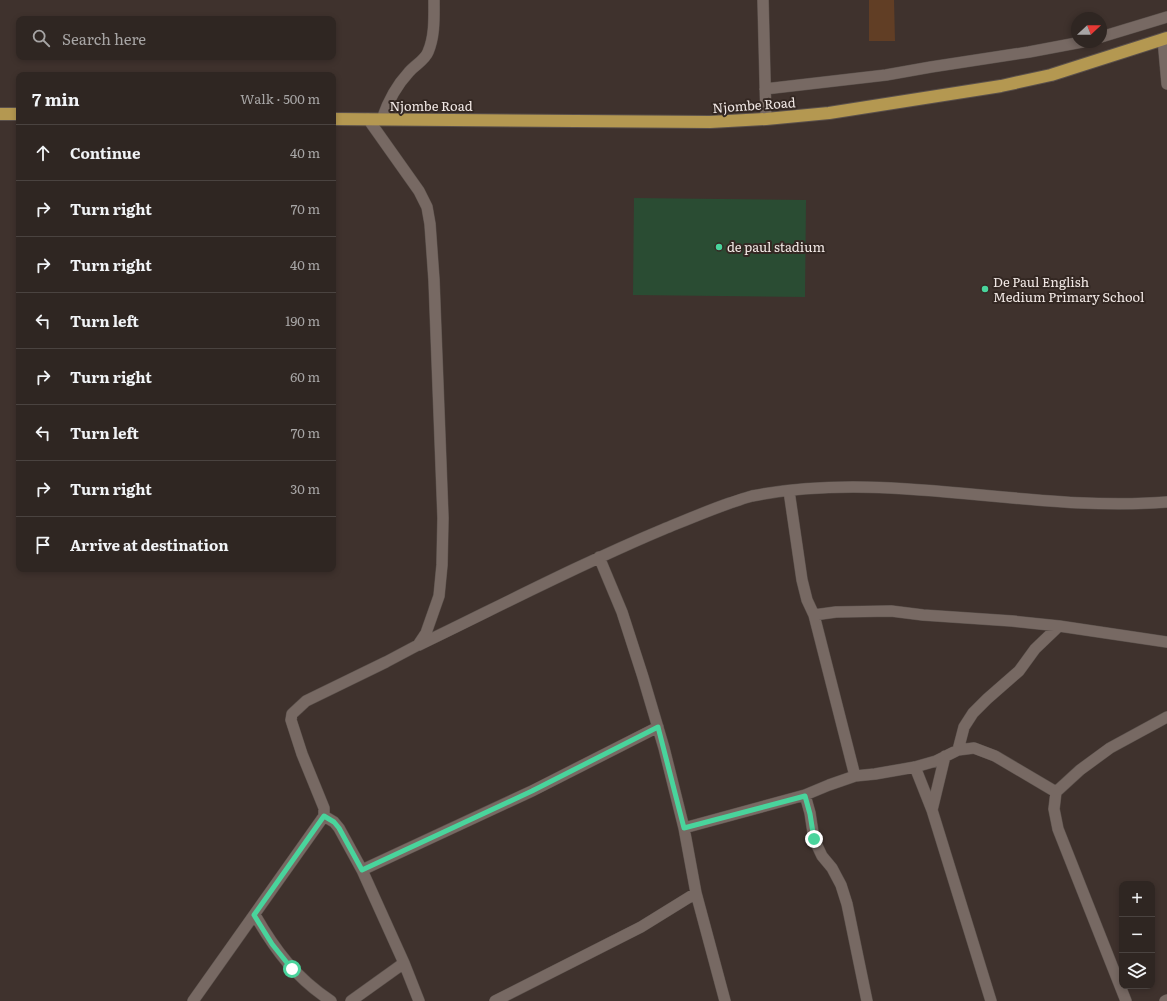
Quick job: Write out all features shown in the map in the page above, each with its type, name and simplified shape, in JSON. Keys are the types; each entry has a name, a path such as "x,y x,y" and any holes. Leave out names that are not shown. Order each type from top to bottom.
{"highway":[{"name":"Njombe Road","path":"336,119 710,122 766,119 829,113 1001,86 1051,75 1165,39"},
{"path":"0,114 16,114"}],"street":[{"path":"382,119 395,89 409,71 428,53 432,36 434,0"},
{"path":"763,0 766,119"},
{"path":"1107,35 1167,17"},
{"path":"1165,39 1167,84"},
{"path":"765,89 886,75 1071,44"},
{"path":"368,119 419,191 427,207 430,224 434,280 443,518 442,565 439,596 426,634 418,645"},
{"path":"193,1001 324,816 324,808 302,754 292,720 292,714 306,701 599,557 724,505 750,496 789,491 869,487 1070,503 1123,504 1167,502"},
{"path":"789,491 806,600 814,615 855,776"},
{"path":"599,557 622,612 658,727 684,828 696,893 725,1001"},
{"path":"814,615 843,611 891,611 924,616 1004,620 1059,626 1167,642"},
{"path":"958,750 964,726 974,713 987,698 1019,671 1034,648 1059,626"},
{"path":"1126,1001 1058,829 1054,809 1056,792 1080,770 1110,748 1167,717"},
{"path":"362,870 532,791 658,727"},
{"path":"684,828 805,796 829,785 855,776 915,767 936,761 958,750 974,748 995,756 1056,792"},
{"path":"932,810 945,756"},
{"path":"915,767 932,810 991,1001"},
{"path":"805,796 810,814 814,839 822,856 832,868 841,885 847,904 867,1001"},
{"path":"324,816 334,822 339,828 362,870 404,963 419,1001"},
{"path":"494,1001 641,927 696,893"},
{"path":"254,915 272,944 292,969 331,1001"},
{"path":"351,1001 404,963"}],"green space":[{"name":"de paul stadium","path":"634,198 806,200 805,297 633,295"}],"building":[{"path":"869,0 894,0 895,41 869,41"}],"place":[{"name":"de paul stadium","path":"719,247"},
{"name":"De Paul English Medium Primary School","path":"985,289"}],"route":[{"path":"292,969 272,944 254,915 324,816 334,822 339,828 362,870 532,791 658,727 684,828 805,796 810,814 814,839"}]}
